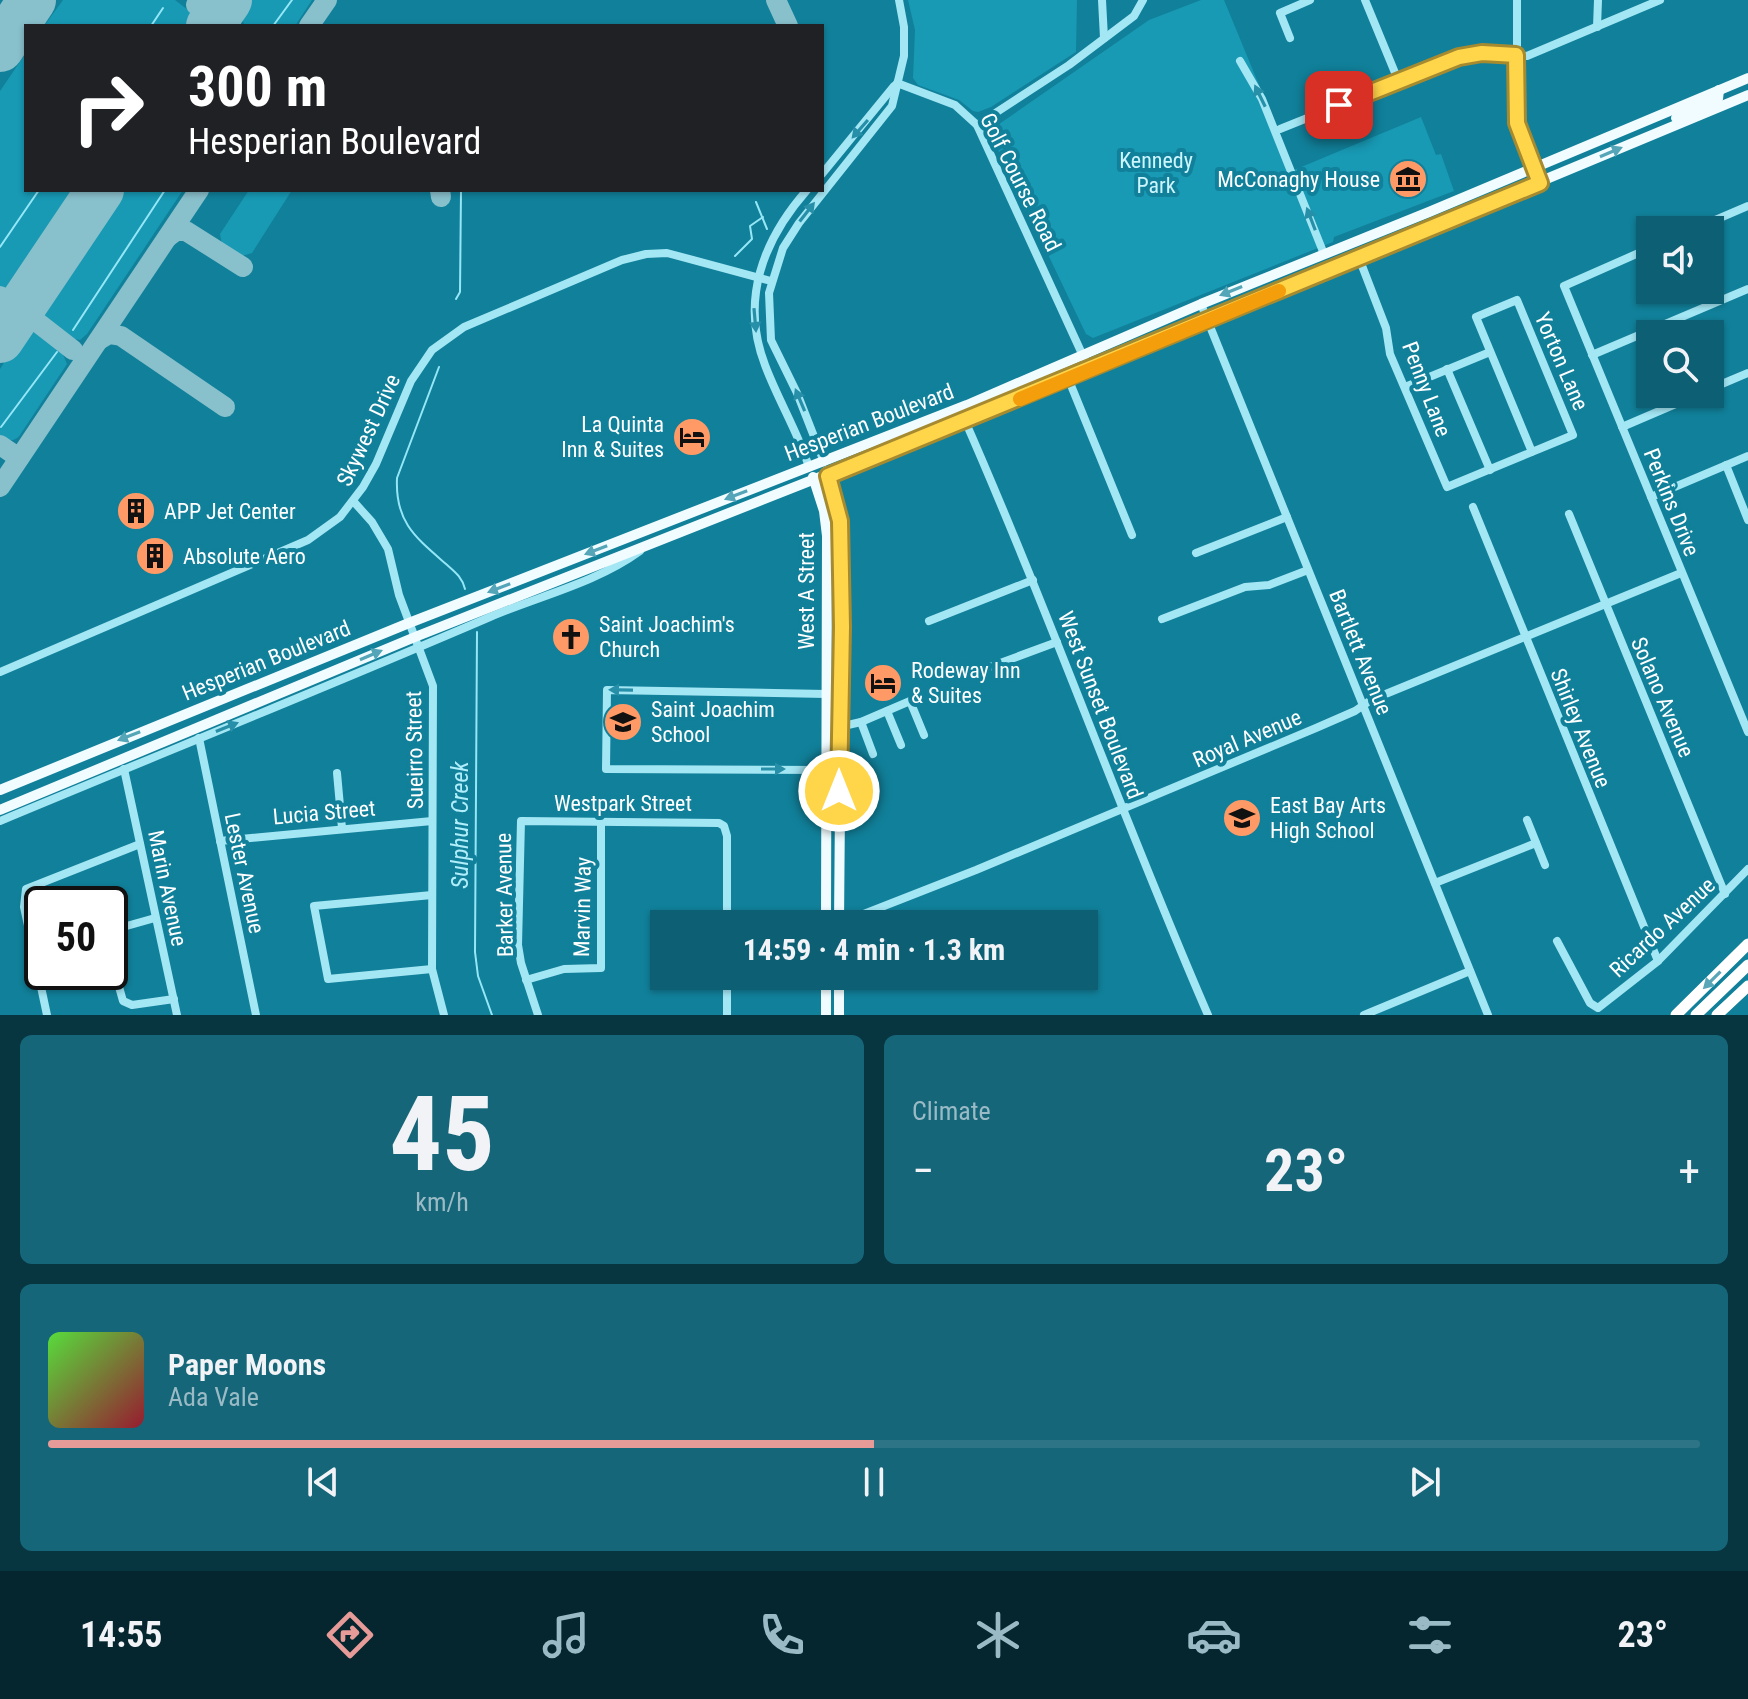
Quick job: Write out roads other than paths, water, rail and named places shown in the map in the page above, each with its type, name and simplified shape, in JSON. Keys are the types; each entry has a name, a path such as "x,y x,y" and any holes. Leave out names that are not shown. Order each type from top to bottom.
{"highway":[{"path":"1676,1015 1748,944"},
{"path":"1696,1015 1748,965"},
{"path":"1717,1015 1748,986"}],"main road":[{"name":"Hesperian Boulevard","path":"0,790 409,623 960,408 1201,304 1748,78"},
{"path":"1722,106 1726,94 1748,85"},
{"path":"1663,130 1677,117 1718,99 1719,90"},
{"name":"Hesperian Boulevard","path":"0,810 415,637 965,421 1748,95"},
{"path":"1392,244 1397,230 1409,220"},
{"name":"West A Street","path":"824,462 840,521 839,910"},
{"name":"West A Street","path":"809,467 826,522 825,910"},
{"path":"826,605 842,619"},
{"path":"826,694 839,701"},
{"path":"826,990 826,1015"},
{"path":"839,990 839,1015"}],"street":[{"path":"824,172 897,83 904,56 899,0"},
{"path":"1102,0 1104,38"},
{"path":"977,125 1069,65 1134,16 1143,0"},
{"path":"1290,38 1280,13 1310,0"},
{"path":"1365,0 1398,80"},
{"path":"1517,0 1517,123 1540,183"},
{"path":"1597,27 1598,0"},
{"path":"1280,129 1459,57 1482,53 1527,56 1660,0"},
{"path":"1240,61 1262,99 1324,254"},
{"name":"Golf Course Road","path":"897,83 955,105 977,125 1089,369"},
{"name":"West A Street","path":"824,191 892,106 897,83"},
{"name":"West A Street","path":"805,192 777,228 768,245 758,278 754,314 759,347 809,467"},
{"name":"West A Street","path":"823,192 790,235 771,281 769,309 771,340 797,393 824,462"},
{"path":"1724,216 1748,206"},
{"name":"Skywest Drive","path":"0,672 308,540 326,529 354,502 376,464 415,372 432,350 455,332 622,260 646,254 675,255 771,281"},
{"name":"Perkins Drive","path":"1636,254 1564,286 1748,732"},
{"name":"Penny Lane","path":"1359,258 1386,328 1390,354 1447,487 1490,470"},
{"path":"1592,355 1748,289"},
{"name":"Yorton Lane","path":"1490,352 1476,317 1517,300 1573,435 1532,452"},
{"name":"Bartlett Avenue","path":"1201,304 1488,1015"},
{"path":"1405,387 1447,369 1490,352 1532,452 1490,470 1447,369"},
{"path":"1724,383 1748,373"},
{"path":"1068,378 1132,535"},
{"name":"West Sunset Boulevard","path":"960,408 1033,580 1208,1015"},
{"path":"1622,427 1666,408"},
{"path":"1651,497 1748,456"},
{"path":"1726,465 1748,520"},
{"name":"Sueirro Street","path":"354,502 372,522 388,549 409,623 433,686 432,969 444,1015"},
{"name":"Shirley Avenue","path":"1473,507 1658,961"},
{"name":"Solano Avenue","path":"1569,514 1725,894"},
{"path":"1196,553 1287,517"},
{"name":"Hesperian Boulevard","path":"0,821 619,566 643,548"},
{"path":"1162,619 1245,587 1269,585 1308,570"},
{"name":"Royal Avenue","path":"874,910 1123,809 1681,573"},
{"path":"929,621 1033,580"},
{"path":"973,673 1057,642"},
{"path":"826,694 607,690 606,769 827,770"},
{"path":"839,727 861,722 910,701 924,735"},
{"path":"887,711 901,745"},
{"path":"861,722 873,754"},
{"name":"Lester Avenue","path":"199,738 256,1015"},
{"name":"Marin Avenue","path":"124,769 177,1015"},
{"path":"337,773 342,828"},
{"path":"1527,820 1545,865"},
{"name":"Lucia Street","path":"220,841 432,821"},
{"name":"Westpark Street","path":"521,821 713,821 724,826 727,836 727,910"},
{"name":"Barker Avenue","path":"521,821 518,945 538,1015"},
{"name":"Marvin Way","path":"526,980 564,969 601,968 601,821"},
{"path":"1435,883 1536,843"},
{"path":"47,1015 24,907 26,889 140,844"},
{"name":"Ricardo Avenue","path":"1557,941 1590,1003 1598,1008 1658,961 1748,869"},
{"path":"432,895 314,906 328,979 432,969"},
{"path":"128,926 155,918"},
{"path":"1364,1015 1470,971"},
{"path":"120,990 123,1001 132,1005 174,999"},
{"path":"727,990 727,1015"}],"waterway":[{"path":"274,24 292,0"},
{"path":"152,24 163,8"},
{"path":"0,247 38,192"},
{"path":"73,330 164,192"},
{"name":"Sulphur Creek","path":"456,299 460,292 461,192"},
{"path":"756,202 767,229"},
{"path":"735,256 752,239 750,226 763,217"},
{"path":"1,427 57,352"},
{"name":"Sulphur Creek","path":"439,367 397,478 397,493 403,517 416,537 458,575 465,589"},
{"name":"Sulphur Creek","path":"477,632 475,952 478,976 492,1015"}],"place":[{"name":"McConaghy House","path":"1408,179"},
{"name":"La Quinta Inn & Suites","path":"692,437"},
{"name":"APP Jet Center","path":"136,511"},
{"name":"Absolute Aero","path":"155,556"},
{"name":"Saint Joachim's Church","path":"571,637"},
{"name":"Rodeway Inn & Suites","path":"883,683"},
{"name":"Saint Joachim School","path":"623,722"},
{"name":"East Bay Arts High School","path":"1242,818"}],"park label":[{"name":"Kennedy Park","path":"1156,172"}]}
